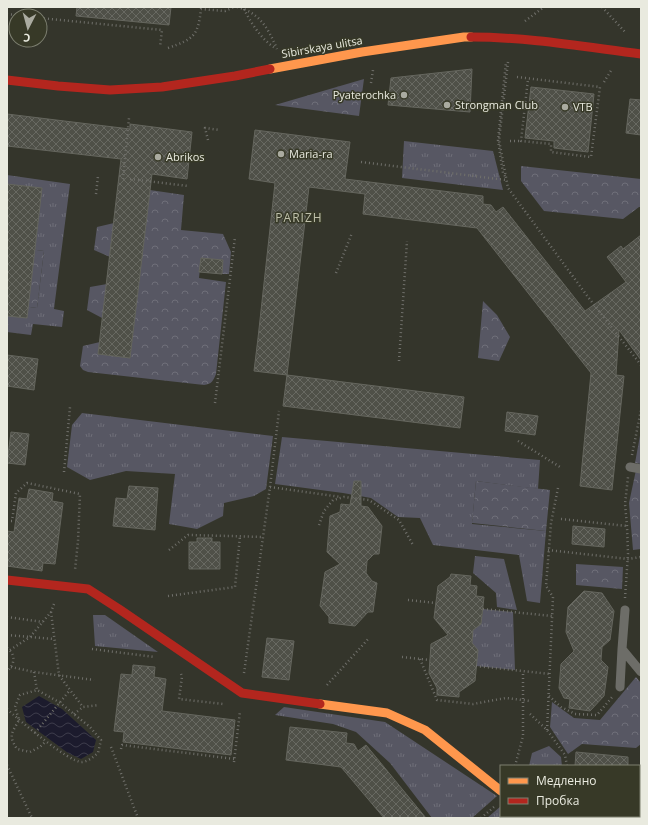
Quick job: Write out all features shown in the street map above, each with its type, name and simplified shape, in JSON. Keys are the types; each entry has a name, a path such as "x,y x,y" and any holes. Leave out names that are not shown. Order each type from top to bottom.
{"main road":[{"name":"Sibirskaya ulitsa","path":"7,80 110,90 162,87 235,76 298,63 464,36 526,40 641,54"},
{"path":"7,580 88,589 242,693 387,713 425,730 500,790"}],"lane":[{"path":"630,467 641,469"},
{"path":"620,687 625,610"},
{"path":"622,649 641,672"}],"path":[{"path":"168,48 182,43 192,37 198,29 201,9 224,11 236,7 244,9 253,13 262,22 272,37 278,51 261,36 244,9"},
{"path":"521,25 544,7"},
{"path":"602,7 630,38"},
{"path":"48,19 162,30 160,47"},
{"path":"507,62 499,140 508,188 588,297 641,365"},
{"path":"604,82 614,66"},
{"path":"371,84 373,70"},
{"path":"510,141 551,144 551,152 591,157 600,87 517,77"},
{"path":"521,141 528,79"},
{"path":"123,179 129,118"},
{"path":"208,140 205,128 220,130"},
{"path":"362,162 506,180"},
{"path":"96,194 98,176"},
{"path":"130,179 188,186"},
{"path":"336,273 352,233"},
{"path":"215,403 235,237"},
{"path":"399,362 407,241"},
{"path":"64,472 70,407"},
{"path":"625,610 628,559 625,504 630,467 641,410"},
{"path":"121,749 122,745 234,760 280,412"},
{"path":"518,441 560,467"},
{"path":"7,521 12,522 16,493 27,483 80,494 78,541 74,572"},
{"path":"270,487 369,500 399,520 413,545"},
{"path":"547,730 553,597 546,586 550,523 558,488"},
{"path":"319,525 324,511 333,500 344,497"},
{"path":"561,519 627,526"},
{"path":"169,550 188,535 263,537"},
{"path":"168,596 236,588 240,536"},
{"path":"548,550 628,559 641,557"},
{"path":"7,671 14,661 13,655 8,649 30,636 43,622 51,612 61,587"},
{"path":"408,600 436,603"},
{"path":"483,609 552,616"},
{"path":"51,612 60,675 83,707"},
{"path":"7,617 43,622"},
{"path":"7,634 54,638"},
{"path":"310,702 319,695 369,638"},
{"path":"92,649 156,657"},
{"path":"402,657 430,660"},
{"path":"420,659 437,700 473,704 506,698 530,700"},
{"path":"476,666 550,674"},
{"path":"11,667 34,672 94,680"},
{"path":"179,670 182,676 179,699 225,704"},
{"path":"515,765 523,736 523,671"},
{"path":"34,672 37,690"},
{"path":"549,696 561,707 575,714 597,715 620,687"},
{"path":"7,709 19,720 46,741 72,759 81,762 89,760 98,753 101,740 90,727 59,702 37,690 20,695 15,707 19,720 12,733 12,741 17,749 30,752 40,747 46,741"},
{"path":"35,733 70,690"},
{"path":"74,714 83,707 99,705"},
{"path":"530,714 547,730 565,755 567,765"},
{"path":"111,747 138,818"},
{"path":"7,765 32,818"},
{"path":"481,818 496,806"}],"green space":[{"path":"364,79 359,116 275,105"},
{"path":"404,141 493,151 503,190 402,178"},
{"path":"521,166 641,179 641,207 623,219 544,211 521,181"},
{"path":"7,175 70,184 54,309 64,311 62,327 33,324 31,335 7,332 7,304 37,308 44,251 7,246"},
{"path":"150,190 184,195 181,230 223,234 231,252 229,274 222,274 223,260 201,258 199,278 226,282 216,374 212,382 207,385 88,372 83,370 80,366 83,346 100,342 98,354 130,358"},
{"path":"114,223 110,257 94,250 97,227"},
{"path":"7,246 44,251 37,308 7,304"},
{"path":"107,284 102,318 87,310 90,287"},
{"path":"483,301 497,315 510,337 499,361 478,358"},
{"path":"82,413 273,436 266,489 254,496 224,503 223,516 197,529 169,524 175,474 126,471 90,480 67,467 72,425"},
{"path":"641,430 641,464 635,463"},
{"path":"282,437 540,460 538,489 476,481 472,524 546,531 540,603 527,601 519,555 433,545 420,518 398,517 371,498 275,484"},
{"path":"636,470 641,471 641,549 633,550 629,503"},
{"path":"476,481 550,490 546,531 472,523"},
{"path":"475,556 504,559 517,610 497,607 496,593 473,573"},
{"path":"576,564 623,567 622,589 576,585"},
{"path":"483,609 513,612 515,670 476,666 472,643 473,630 481,624"},
{"path":"93,615 105,615 158,652 95,646"},
{"path":"636,677 641,683 641,744 636,748 582,744 568,754 550,727 552,702 574,718 600,720"},
{"path":"284,707 385,722 497,796 472,818 432,818 390,763 356,732 333,724 275,715"},
{"path":"549,746 561,757 562,765 529,765 532,753"},
{"path":"500,807 500,817 519,818 487,818"},
{"path":"537,817 599,818 538,818"}],"water":[{"path":"39,696 62,709 96,740 93,752 81,759 68,753 26,722 22,707"}],"building":[{"path":"77,7 171,7 169,25 76,16"},
{"path":"472,69 470,112 388,105 391,78"},
{"path":"531,87 594,94 588,152 554,148 554,141 525,138"},
{"path":"630,99 641,100 641,135 626,133"},
{"path":"7,114 130,129 130,124 192,132 187,179 152,174 130,358 98,354 121,159 7,146"},
{"path":"255,130 350,142 345,179 483,196 483,204 491,205 496,212 503,207 585,311 626,282 607,257 621,246 623,249 641,235 641,360 619,330 616,375 624,376 612,490 580,486 591,373 477,228 363,214 365,194 309,187 287,375 254,371 275,183 249,179"},
{"path":"7,184 42,188 27,318 7,316"},
{"path":"201,258 223,260 222,274 199,272"},
{"path":"7,355 38,359 34,390 7,386"},
{"path":"287,375 464,397 460,428 283,406"},
{"path":"507,412 538,416 535,435 505,431"},
{"path":"11,432 29,434 25,465 7,463"},
{"path":"354,481 361,481 361,506 368,507 382,526 379,554 374,554 367,561 366,573 372,581 377,583 373,612 368,612 355,626 329,623 329,617 320,606 325,572 340,564 327,552 330,516 340,512 341,504 350,505"},
{"path":"129,486 158,488 155,530 113,526 116,498 127,499"},
{"path":"29,489 53,493 52,501 63,503 55,564 43,563 42,571 7,566 7,531 14,532 19,498 27,499"},
{"path":"573,526 605,529 604,547 572,544"},
{"path":"197,538 212,538 212,542 220,542 220,569 189,569 189,542 197,542"},
{"path":"451,574 471,576 470,585 477,586 476,596 484,597 481,624 473,630 472,643 478,650 475,681 459,692 459,697 437,695 437,688 429,673 431,644 448,635 434,618 438,586 450,577"},
{"path":"584,591 602,593 614,611 610,640 602,647 601,660 608,667 604,696 590,711 569,708 570,699 564,698 559,688 561,664 574,651 566,632 568,607"},
{"path":"267,638 294,641 289,680 262,677"},
{"path":"133,665 155,667 154,677 166,679 162,711 235,720 231,755 123,742 124,732 114,731 121,674 132,675"},
{"path":"290,727 347,733 346,743 354,744 358,751 366,745 426,818 384,818 341,767 286,760"},
{"path":"576,752 628,757 628,765 575,765"}],"traffic: slow":[{"path":"270,69 362,52 471,37"},
{"path":"320,704 387,713 425,730 500,790"}],"traffic: jam":[{"path":"471,37 492,37 535,41 641,54"},
{"path":"7,80 110,90 162,87 270,69"},
{"path":"7,580 88,589 242,693 320,704"}],"place":[{"name":"Pyaterochka","path":"404,95"},
{"name":"Strongman Club","path":"447,105"},
{"name":"VTB","path":"565,107"},
{"name":"Maria-ra","path":"281,154"},
{"name":"Abrikos","path":"158,157"}],"district":[{"name":"PARIZH","path":"299,218"}]}
